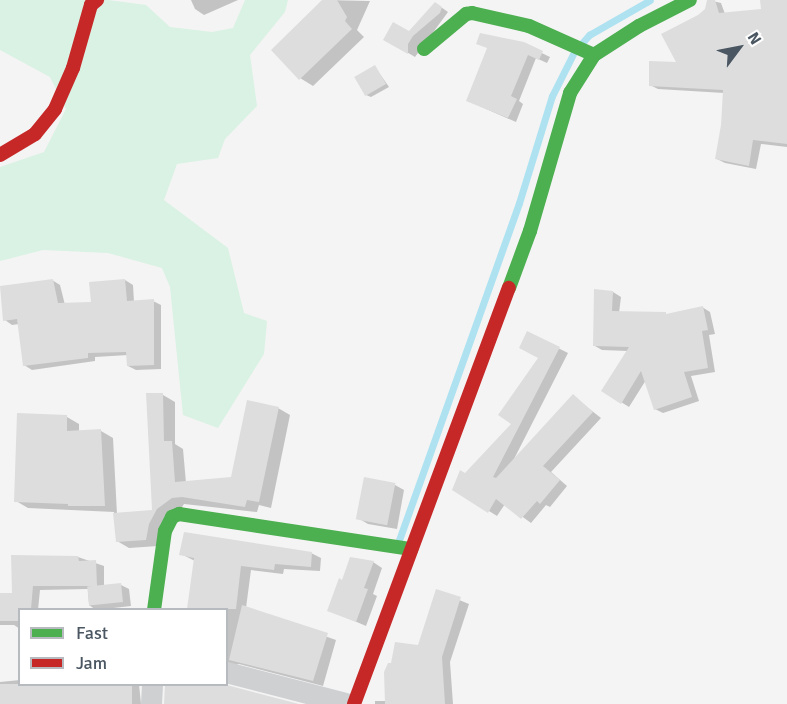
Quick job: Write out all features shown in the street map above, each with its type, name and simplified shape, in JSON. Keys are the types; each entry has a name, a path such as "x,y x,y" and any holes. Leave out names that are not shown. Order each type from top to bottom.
{"street":[{"path":"0,155 35,134 55,109 73,68 91,5 97,0"},
{"path":"228,673 345,703 530,231 570,93 591,53 690,0"},
{"path":"424,48 466,14 472,13 529,26 591,53"},
{"path":"154,608 165,531 172,517 179,514 406,548"},
{"path":"151,704 152,686"}],"green space":[{"path":"0,0 108,0 146,5 170,27 212,32 233,28 245,0 288,0 285,12 250,55 257,106 225,139 218,158 177,164 164,200 228,248 244,313 267,321 264,354 218,428 183,415 170,287 162,268 108,253 43,250 0,261 0,167 44,152 66,109 50,77 0,50"}],"building":[{"path":"322,0 337,0 347,17 345,21 352,29 299,80 271,50"},
{"path":"707,0 715,0 719,13 761,9 760,0 787,0 787,144 753,140 749,166 715,159 721,125 723,90 649,86 649,61 676,62 661,34 698,15 705,9"},
{"path":"435,2 442,7 440,13 413,36 408,44 408,54 383,40 393,22 409,31"},
{"path":"480,33 524,42 543,51 539,60 528,55 511,96 517,99 508,118 466,101 487,48 476,44"},
{"path":"375,65 386,84 365,96 354,77"},
{"path":"53,279 58,303 91,302 89,282 125,279 127,301 154,299 154,365 127,366 126,352 88,353 88,358 23,366 17,319 3,321 0,286"},
{"path":"594,289 613,291 612,311 666,312 666,314 703,306 708,330 702,331 708,368 684,372 692,397 654,410 641,371 621,404 601,391 629,347 593,346"},
{"path":"527,331 560,347 493,477 496,478 573,394 593,412 543,466 560,480 540,504 537,501 521,519 496,499 488,513 452,490 460,470 465,473 511,424 498,415 538,358 519,348"},
{"path":"146,393 163,393 164,441 172,441 175,482 231,477 247,400 279,407 259,502 247,500 245,507 182,497 172,498 157,509 149,524 146,540 116,542 113,513 152,510"},
{"path":"17,413 67,415 67,431 101,429 105,506 14,502"},
{"path":"364,477 395,483 387,525 356,519"},
{"path":"184,532 312,552 311,567 275,564 274,570 241,566 236,609 187,608 194,558 179,555"},
{"path":"11,555 78,556 79,561 96,560 97,586 33,586 31,608 18,608 18,621 0,621 0,593 12,593"},
{"path":"350,557 374,561 364,588 368,589 356,622 327,611 339,578 342,580"},
{"path":"121,583 123,602 89,605 87,587"},
{"path":"436,589 461,597 442,657 445,704 385,704 384,672 388,663 391,663 395,642 418,645"},
{"path":"242,605 328,633 313,681 229,660"},
{"path":"0,684 132,686 132,704 0,704"},
{"path":"228,685 299,704 164,704 165,686"}],"waterway":[{"path":"582,43 589,35 650,0"},
{"path":"399,540 519,203 552,96 573,54"}],"traffic: fast":[{"path":"509,288 530,231 570,93 594,55 639,26 690,0"},
{"path":"424,49 466,14 472,13 529,26 594,55"},
{"path":"154,608 165,531 172,517 179,514 411,549"}],"traffic: jam":[{"path":"0,155 35,134 55,109 73,68 91,5 97,0"},
{"path":"354,704 509,288"}]}
